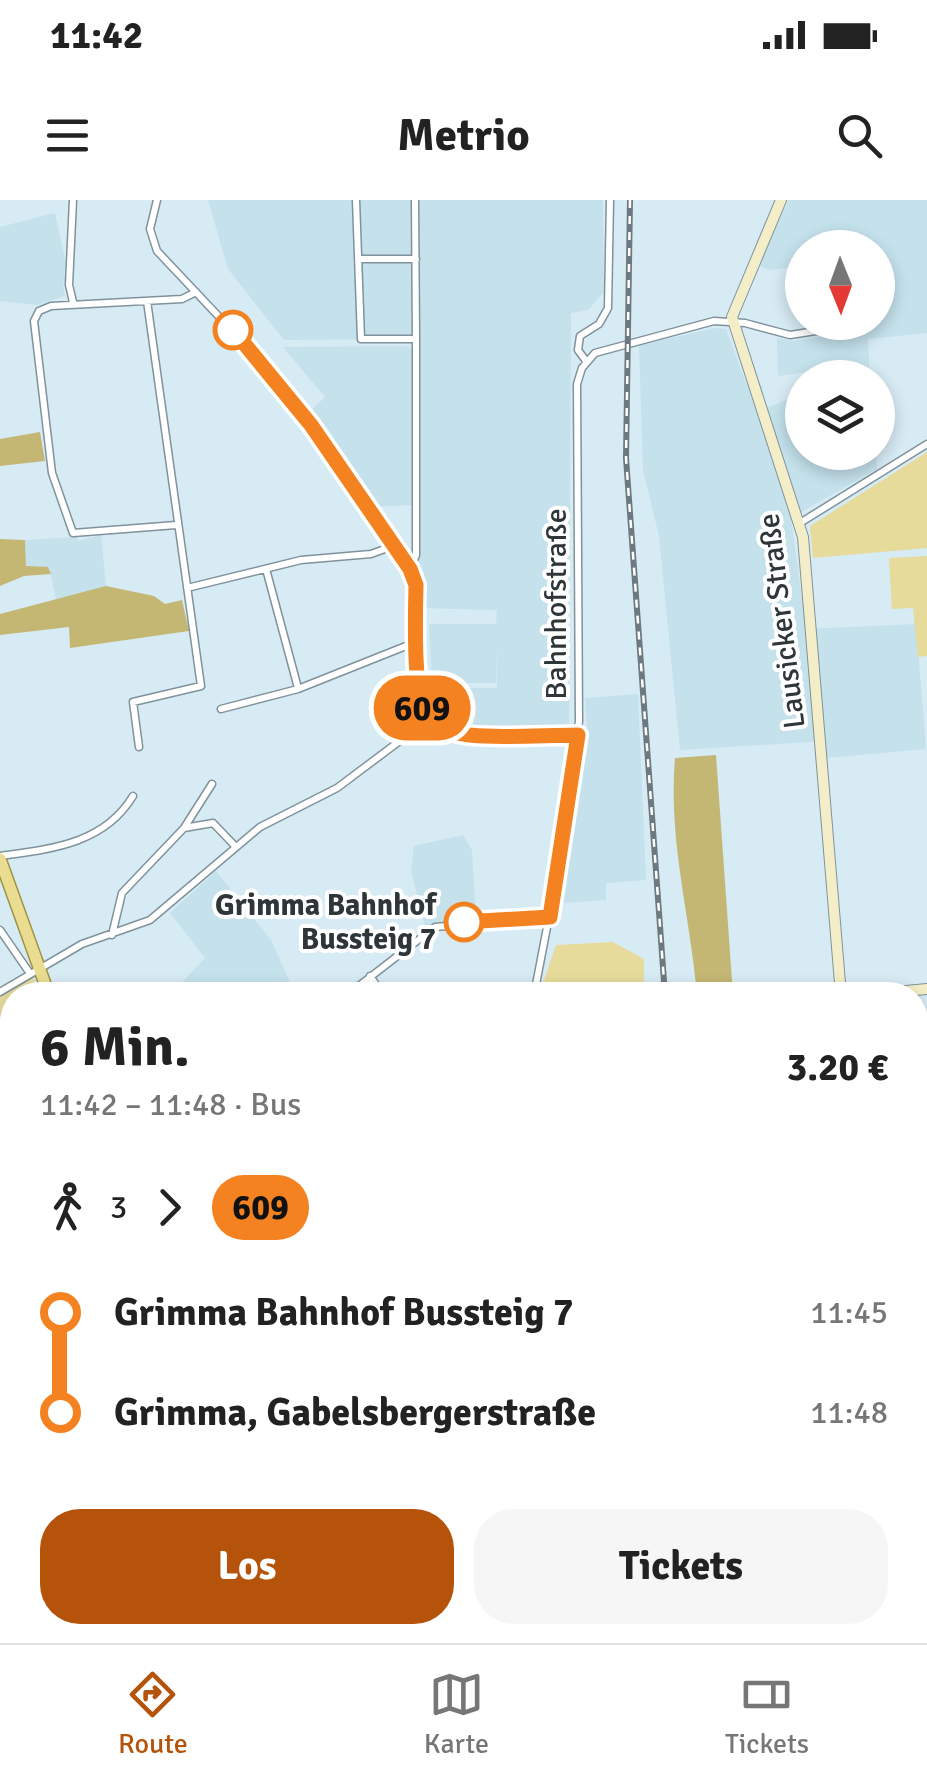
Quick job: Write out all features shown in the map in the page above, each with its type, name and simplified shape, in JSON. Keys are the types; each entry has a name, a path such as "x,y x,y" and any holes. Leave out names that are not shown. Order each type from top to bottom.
{"main road":[{"path":"732,321 733,309 781,200"},
{"name":"Lausicker Straße","path":"732,321 800,523 810,600 840,982"},
{"path":"0,858 42,982"}],"street":[{"path":"73,200 69,285 73,302"},
{"path":"156,200 152,241 283,387 410,569 416,585 418,695 428,719 460,736 578,735"},
{"path":"356,200 361,338 416,338"},
{"path":"410,569 416,555 415,200"},
{"name":"Bahnhofstraße","path":"537,982 578,735 577,384 586,362 578,350 580,336 599,324 610,298 610,200"},
{"path":"360,260 416,259"},
{"path":"176,525 74,533 69,526 52,472 34,320 43,308 73,302 182,299 196,292"},
{"path":"138,747 133,702 195,691 201,686 148,301"},
{"path":"586,362 612,346 714,321 785,333"},
{"path":"800,523 927,444"},
{"path":"187,588 327,555 371,554 393,546"},
{"path":"266,569 298,689"},
{"path":"222,709 298,689 416,642"},
{"path":"15,982 82,944 150,920 278,816 337,788 428,719"},
{"path":"112,935 122,893 184,828 212,784"},
{"path":"0,858 87,838 111,824 133,796"},
{"path":"184,828 213,823 236,847"},
{"path":"363,982 435,927 550,917"},
{"path":"0,930 34,969"},
{"path":"370,976 374,982"}],"shaded area":[{"path":"208,200 603,200 604,292 588,310 571,313 569,727 490,731 446,722 466,688 497,688 496,647 496,683 462,683 446,712 433,705 429,624 496,624 497,610 419,608 416,339 284,340 228,269"},
{"path":"789,200 927,200 927,333 895,336 895,230 785,230 785,268 769,270 757,265"},
{"path":"55,213 66,264 64,275 68,278 63,284 65,296 37,305 0,301 0,227"},
{"path":"726,329 757,412 785,400 785,470 875,470 791,518 806,629 916,624 926,749 826,758 824,741 680,750 659,536 643,470 639,345"},
{"path":"777,338 868,340 869,360 785,360 785,375 778,376"},
{"path":"283,347 412,349 412,505 371,507 306,415 325,397"},
{"path":"40,432 45,461 0,466 0,439"},
{"path":"927,452 927,548 813,558 810,526"},
{"path":"101,535 106,586 101,590 56,599 49,567 26,567 25,540 77,537 78,541"},
{"path":"0,539 25,540 26,566 48,567 51,574 24,576 0,586"},
{"path":"927,556 927,656 918,657 913,608 892,609 889,558"},
{"path":"106,586 154,596 165,604 182,600 189,631 70,648 69,627 0,635 0,614"},
{"path":"638,694 646,880 606,883 606,900 560,903 587,725 585,698"},
{"path":"716,755 732,982 696,982 674,819 675,758"},
{"path":"463,835 472,850 476,918 440,923 426,930 411,871 414,846"},
{"path":"216,871 271,940 290,982 182,982 205,958 170,913"},
{"path":"613,942 644,959 644,982 543,982 556,945"}],"railway":[{"path":"630,200 626,458 664,982"}],"bus line":[{"name":"609","path":"233,330 311,425 410,569 416,585 418,695 428,719 460,736 578,735 550,917 464,922"}],"place":[{"name":"Grimma Bahnhof Bussteig 7","path":"464,922"}]}
